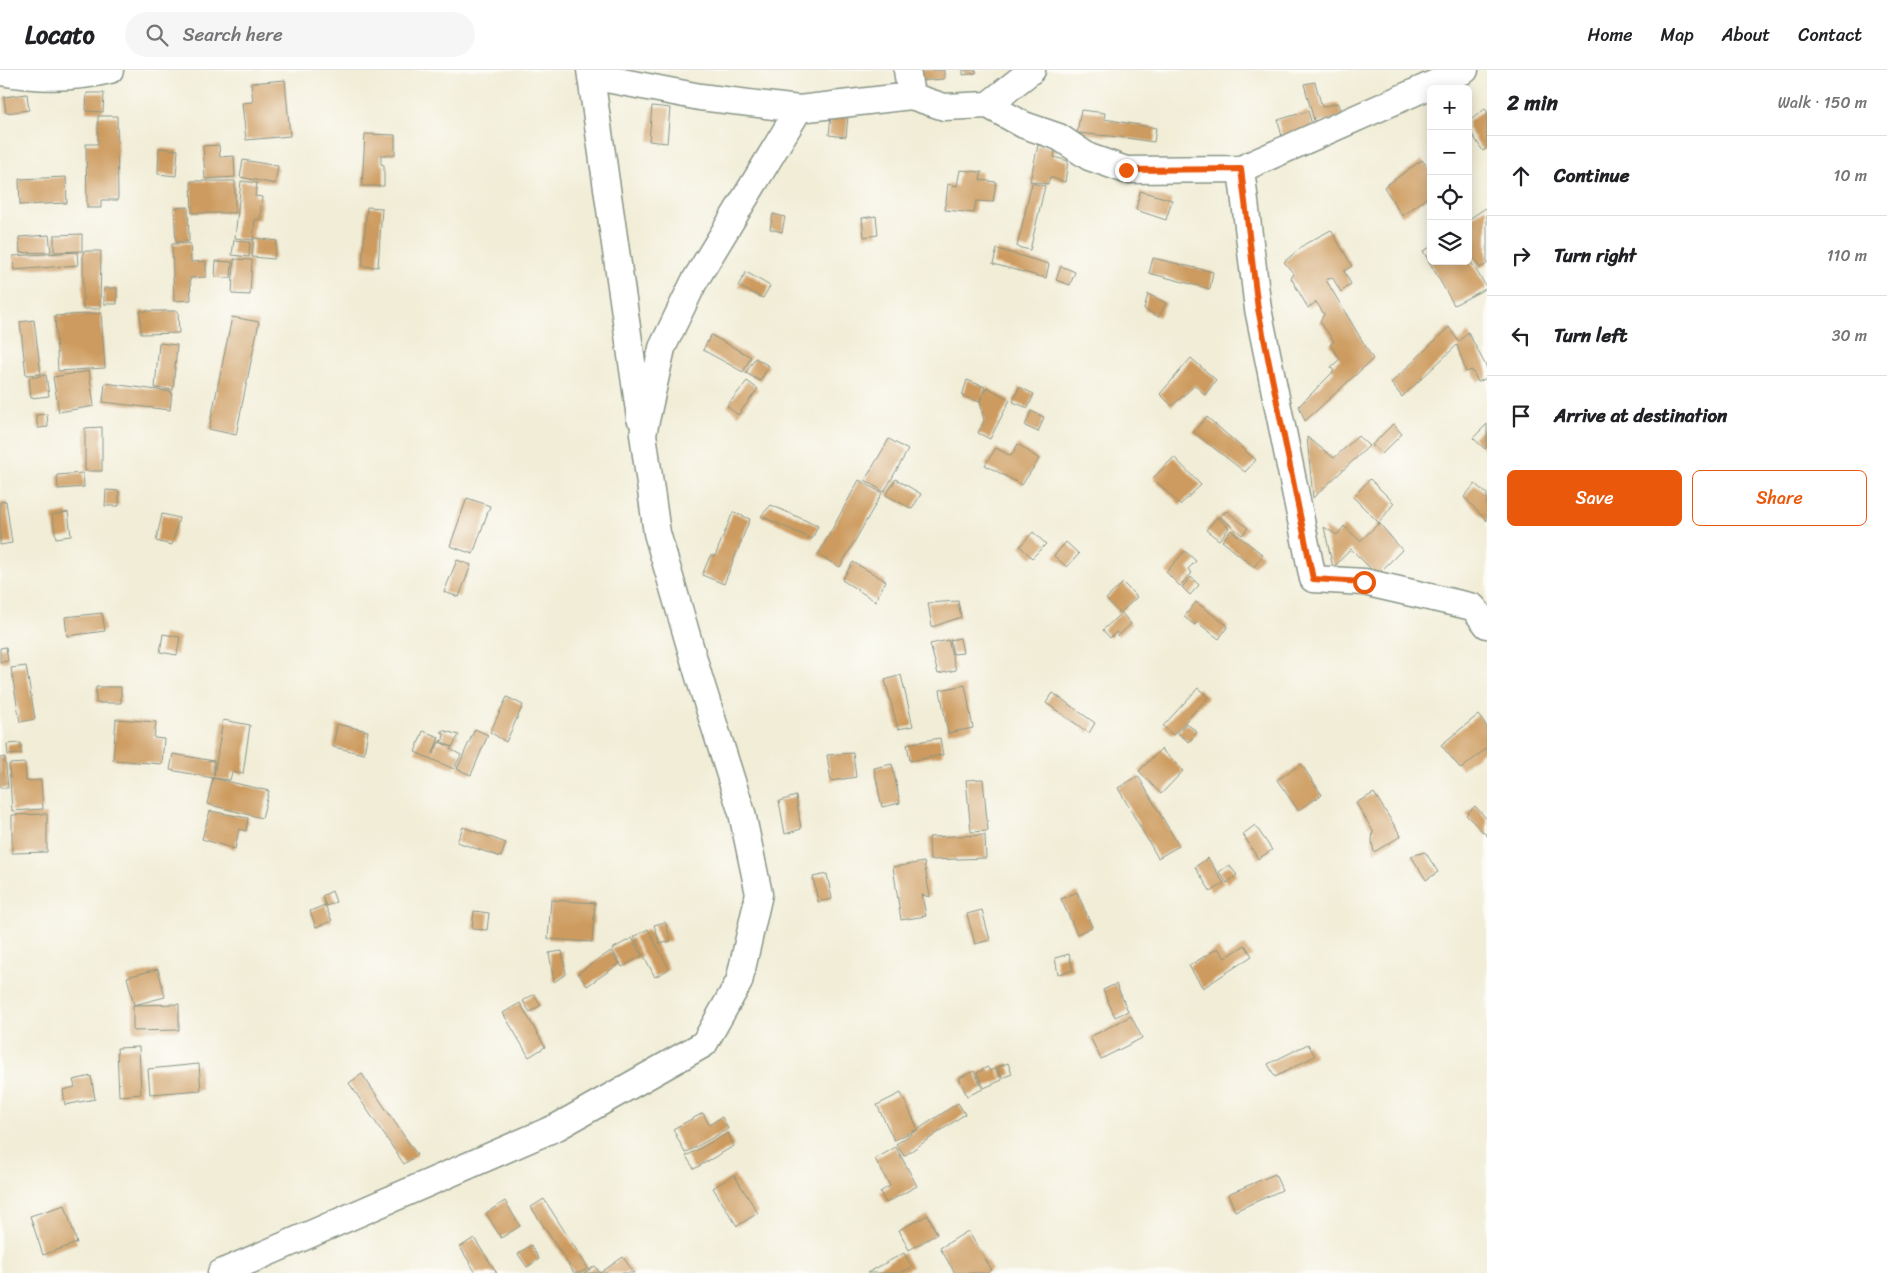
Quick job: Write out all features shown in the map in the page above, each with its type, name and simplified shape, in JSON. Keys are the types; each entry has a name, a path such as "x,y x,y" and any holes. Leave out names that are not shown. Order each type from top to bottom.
{"street":[{"path":"0,72 26,76 93,74 110,70"},
{"path":"907,70 911,96"},
{"path":"988,105 1032,70"},
{"path":"221,1273 557,1127 704,1044 739,982 759,894 742,813 699,677 657,533 590,73 700,97 799,108 911,96 944,107 988,105 1024,125 1060,137 1089,157 1126,170 1241,169 1464,70"},
{"path":"643,434 662,348 690,290 799,108"},
{"path":"1241,169 1258,309 1313,579 1364,582 1473,608 1487,625"}],"building":[{"path":"917,70 944,70 944,79 918,81"},
{"path":"963,70 976,70 976,73 963,75"},
{"path":"285,80 290,136 246,140 242,103 253,102 251,83"},
{"path":"1315,82 1322,107 1338,103 1342,117 1315,124 1304,84"},
{"path":"87,93 104,93 103,112 86,111"},
{"path":"27,94 29,110 6,113 4,97"},
{"path":"652,106 670,108 667,143 649,141"},
{"path":"1485,109 1487,111 1487,148 1483,151 1472,134 1472,119"},
{"path":"1081,110 1105,113 1104,119 1156,128 1154,142 1077,133"},
{"path":"1308,111 1313,128 1282,137 1278,120"},
{"path":"831,115 848,116 846,137 829,135"},
{"path":"98,116 117,116 118,200 101,200 101,208 87,208 86,144 98,144"},
{"path":"365,134 395,135 395,155 381,155 381,164 384,165 384,186 362,186"},
{"path":"219,145 220,157 234,156 235,177 205,179 203,146"},
{"path":"1038,145 1055,149 1054,157 1068,161 1065,182 1050,177 1048,184 1030,181"},
{"path":"159,148 178,150 176,176 158,174"},
{"path":"243,160 278,166 275,184 240,177"},
{"path":"1422,160 1427,166 1427,198 1402,216 1384,187"},
{"path":"960,170 982,172 980,180 996,182 993,202 976,201 974,213 945,210 948,184 957,186"},
{"path":"66,177 67,203 20,205 19,179"},
{"path":"191,181 235,181 235,213 192,213"},
{"path":"241,181 257,183 255,196 262,197 260,219 255,220 253,240 235,238"},
{"path":"1032,183 1045,186 1030,250 1017,247"},
{"path":"1140,191 1172,200 1166,220 1136,210"},
{"path":"188,207 189,241 176,242 174,208"},
{"path":"367,207 382,208 378,267 362,266"},
{"path":"1487,207 1487,264 1480,268 1472,255 1472,217"},
{"path":"773,214 785,217 782,232 770,229"},
{"path":"876,216 878,235 864,237 862,218"},
{"path":"1331,230 1352,266 1344,271 1351,284 1341,292 1332,277 1326,280 1373,359 1305,421 1299,406 1334,371 1331,367 1340,359 1330,345 1334,341 1320,322 1324,314 1316,302 1308,308 1291,278 1294,274 1284,262 1305,244"},
{"path":"82,234 82,251 54,252 54,235"},
{"path":"49,235 51,252 20,253 19,237"},
{"path":"254,238 277,241 274,259 252,257"},
{"path":"234,240 250,242 249,257 232,255"},
{"path":"190,243 191,262 206,261 206,277 190,278 191,300 174,301 172,244"},
{"path":"997,249 1049,264 1046,278 993,264"},
{"path":"1427,249 1427,258 1423,251"},
{"path":"83,251 101,251 100,309 83,309"},
{"path":"77,252 78,265 14,270 13,256"},
{"path":"1153,258 1213,272 1210,289 1149,273"},
{"path":"234,259 252,260 250,295 232,294"},
{"path":"216,261 232,262 231,278 215,277"},
{"path":"1472,264 1487,288 1454,305 1431,265"},
{"path":"1061,266 1075,272 1070,285 1056,280"},
{"path":"746,272 770,286 763,298 738,286"},
{"path":"104,288 117,288 117,304 104,304"},
{"path":"1148,294 1166,303 1159,317 1144,309"},
{"path":"140,311 178,311 179,333 141,334"},
{"path":"101,313 105,368 58,371 55,316"},
{"path":"232,317 259,322 236,435 209,429"},
{"path":"34,320 41,374 26,375 20,322"},
{"path":"1449,327 1459,342 1468,332 1487,368 1487,378 1478,382 1472,370 1466,372 1457,345 1402,397 1391,383"},
{"path":"711,335 751,357 743,372 703,350"},
{"path":"159,343 177,345 173,390 155,388"},
{"path":"755,358 769,366 760,381 746,373"},
{"path":"1191,358 1216,380 1205,395 1195,385 1172,406 1160,394"},
{"path":"89,371 94,406 59,412 53,377"},
{"path":"46,375 49,396 31,398 29,378"},
{"path":"967,380 985,387 980,402 962,396"},
{"path":"747,381 758,389 738,415 727,406"},
{"path":"105,383 172,392 170,410 103,402"},
{"path":"987,387 1010,400 990,439 978,433 984,421 980,400"},
{"path":"1019,387 1034,394 1028,408 1013,402"},
{"path":"1031,411 1044,417 1038,432 1025,426"},
{"path":"47,414 48,427 38,428 36,415"},
{"path":"1207,417 1256,460 1245,472 1193,432"},
{"path":"1393,424 1402,434 1382,454 1372,445"},
{"path":"1487,424 1487,446 1485,449 1473,438"},
{"path":"102,427 102,471 85,471 85,428"},
{"path":"1358,436 1369,446 1313,498 1307,437 1334,458"},
{"path":"889,439 908,450 884,492 865,480"},
{"path":"1018,444 1039,459 1022,485 985,465 996,448 1011,456"},
{"path":"1174,457 1201,485 1180,505 1153,478"},
{"path":"83,473 84,487 58,489 57,475"},
{"path":"896,479 921,494 912,509 886,495"},
{"path":"1370,479 1394,503 1379,523 1353,497"},
{"path":"859,480 882,493 840,567 818,555"},
{"path":"1475,484 1487,494 1487,521 1464,497"},
{"path":"106,490 119,491 119,506 105,506"},
{"path":"467,498 490,506 473,554 450,546"},
{"path":"6,501 12,543 0,545 0,502"},
{"path":"771,505 818,526 812,539 761,516"},
{"path":"1227,511 1248,528 1242,535 1219,516"},
{"path":"68,512 71,536 56,538 52,515"},
{"path":"733,512 750,519 724,584 702,575 710,556 715,556"},
{"path":"162,514 179,518 172,545 156,541"},
{"path":"1217,517 1229,528 1219,540 1206,530"},
{"path":"1379,523 1402,550 1377,575 1351,549 1333,568 1324,527 1337,535 1344,526 1360,541"},
{"path":"1231,530 1263,555 1254,567 1222,541"},
{"path":"1033,532 1046,544 1032,558 1020,546"},
{"path":"1066,542 1079,554 1067,567 1054,556"},
{"path":"1185,551 1196,561 1188,569 1192,573 1180,586 1166,572"},
{"path":"457,560 471,565 459,597 444,592"},
{"path":"853,562 886,581 875,601 842,580"},
{"path":"1191,577 1199,585 1190,595 1182,587"},
{"path":"1123,583 1137,597 1121,612 1131,624 1118,636 1116,632 1110,638 1103,630 1120,614 1106,599"},
{"path":"958,601 961,617 932,627 928,603"},
{"path":"1196,602 1228,626 1219,639 1197,622 1195,625 1184,617"},
{"path":"102,613 105,631 67,636 65,617"},
{"path":"163,634 180,637 177,655 160,652"},
{"path":"960,638 963,653 953,654 950,640"},
{"path":"948,640 956,670 938,674 930,644"},
{"path":"6,647 8,661 0,662 0,648"},
{"path":"26,666 35,719 20,722 11,668"},
{"path":"901,675 913,726 898,729 885,680"},
{"path":"965,685 973,728 948,733 940,690"},
{"path":"96,687 121,687 121,703 96,703"},
{"path":"1198,688 1208,697 1173,735 1163,726"},
{"path":"1053,693 1095,723 1089,733 1046,703"},
{"path":"507,697 523,705 506,742 490,732"},
{"path":"1478,715 1487,727 1487,748 1461,769 1441,745"},
{"path":"116,719 156,722 154,738 164,739 162,764 113,760"},
{"path":"223,720 250,725 243,774 232,772 230,780 170,770 173,754 214,761 214,775"},
{"path":"1186,723 1197,732 1189,742 1178,733"},
{"path":"337,724 368,731 364,754 333,747"},
{"path":"475,729 488,735 471,775 457,769"},
{"path":"442,730 459,735 452,747 440,741 443,740 444,733 441,732"},
{"path":"423,731 439,737 433,754 439,742 452,747 450,749 461,755 454,769 415,752"},
{"path":"940,738 943,755 910,761 907,744"},
{"path":"21,743 21,754 8,755 7,744"},
{"path":"1161,749 1183,771 1161,794 1139,771"},
{"path":"853,753 856,777 831,781 827,755"},
{"path":"5,757 8,788 0,788 0,758"},
{"path":"25,763 26,781 41,780 43,809 12,811 9,764"},
{"path":"892,764 900,803 882,807 874,768"},
{"path":"1301,764 1322,795 1298,810 1277,780"},
{"path":"1138,776 1179,846 1158,858 1118,788"},
{"path":"213,778 269,791 262,818 207,804"},
{"path":"983,779 988,831 971,832 966,780"},
{"path":"1374,793 1401,836 1374,852 1373,831 1356,803"},
{"path":"796,796 801,829 785,834 779,801"},
{"path":"1475,806 1487,819 1487,836 1466,815"},
{"path":"210,811 248,818 246,831 239,829 235,849 202,839"},
{"path":"47,814 47,852 12,853 12,815"},
{"path":"1255,825 1272,850 1258,859 1243,834"},
{"path":"463,827 506,843 501,857 457,842"},
{"path":"985,835 986,858 930,860 929,837"},
{"path":"1425,852 1438,872 1426,880 1411,856"},
{"path":"1208,858 1224,883 1211,892 1195,867"},
{"path":"924,862 930,897 922,895 926,916 901,920 893,867"},
{"path":"1229,865 1237,875 1227,883 1219,872"},
{"path":"827,874 832,899 818,902 813,877"},
{"path":"332,891 336,902 326,906 322,896"},
{"path":"1077,892 1092,927 1077,934 1061,899"},
{"path":"551,900 595,903 592,942 548,939"},
{"path":"325,905 332,921 316,927 310,911"},
{"path":"982,910 990,940 975,944 967,914"},
{"path":"474,911 489,913 487,930 472,929"},
{"path":"665,922 671,941 660,944 654,925"},
{"path":"648,929 669,969 655,977 634,937"},
{"path":"632,938 642,956 622,967 612,949"},
{"path":"1245,945 1252,956 1203,988 1189,966 1218,948 1225,958"},
{"path":"562,951 566,974 554,982 549,953"},
{"path":"611,951 619,964 587,986 578,973"},
{"path":"1069,954 1073,970 1058,974 1055,958"},
{"path":"158,969 165,997 134,1005 127,977"},
{"path":"1116,984 1128,1011 1115,1017 1103,990"},
{"path":"534,994 541,1005 530,1012 523,1001"},
{"path":"520,1003 545,1047 529,1057 503,1013"},
{"path":"179,1004 179,1030 133,1031 133,1005"},
{"path":"1131,1016 1142,1038 1101,1059 1090,1037"},
{"path":"1308,1044 1315,1056 1275,1077 1268,1064"},
{"path":"139,1047 141,1094 119,1096 117,1048"},
{"path":"1008,1063 1012,1074 1002,1078 998,1067"},
{"path":"199,1064 201,1090 150,1094 148,1069"},
{"path":"987,1067 990,1071 996,1068 1002,1080 984,1088 977,1073"},
{"path":"974,1071 983,1089 967,1096 959,1078"},
{"path":"362,1074 417,1155 404,1164 349,1083"},
{"path":"91,1076 95,1099 65,1105 63,1090 75,1087 73,1080"},
{"path":"901,1093 918,1129 894,1140 877,1105"},
{"path":"958,1103 965,1114 904,1156 896,1144"},
{"path":"703,1113 709,1125 722,1117 728,1129 685,1153 673,1129"},
{"path":"728,1133 734,1146 694,1169 686,1156"},
{"path":"896,1147 917,1186 886,1203 880,1192 890,1186 875,1159"},
{"path":"1275,1174 1282,1190 1235,1211 1228,1194"},
{"path":"734,1175 758,1213 737,1226 713,1188"},
{"path":"544,1199 588,1268 580,1273 574,1273 531,1207"},
{"path":"505,1201 520,1226 501,1238 486,1213"},
{"path":"65,1205 77,1243 43,1255 30,1216"},
{"path":"928,1215 937,1234 909,1250 899,1230"},
{"path":"968,1231 992,1270 987,1273 955,1273 940,1248"},
{"path":"474,1238 497,1273 476,1273 460,1247"},
{"path":"531,1245 539,1259 527,1267 518,1254"},
{"path":"904,1253 912,1267 900,1273 867,1273"},
{"path":"623,1257 634,1273 600,1273"},
{"path":"595,1266 600,1273 584,1273"}],"route":[{"path":"1126,170 1241,169 1258,309 1313,579 1364,582"}]}
